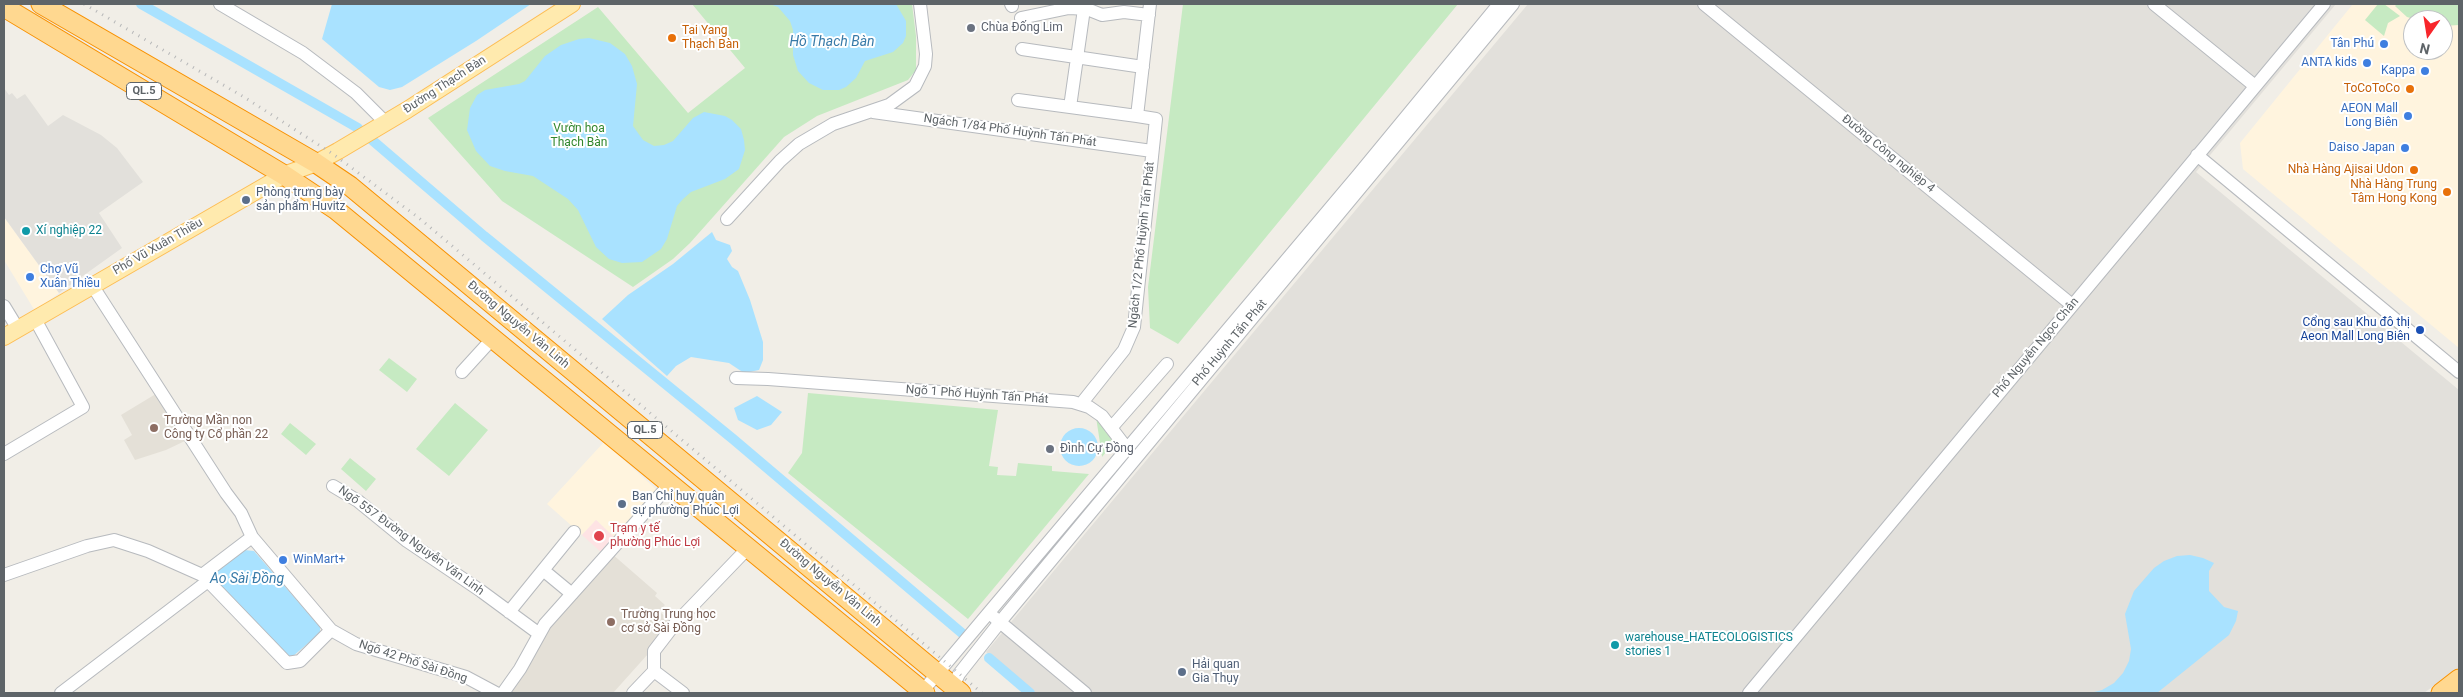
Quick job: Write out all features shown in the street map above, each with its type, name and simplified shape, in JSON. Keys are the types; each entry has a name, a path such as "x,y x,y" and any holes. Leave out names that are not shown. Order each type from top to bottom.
{"highway":[{"name":"Đường Nguyễn Văn Linh","path":"41,4 316,163 357,192 939,674 955,691"},
{"name":"Đường Nguyễn Văn Linh","path":"4,7 284,175 335,208 923,693"},
{"path":"2441,693 2459,679"}],"main road":[{"name":"Đường Thạch Bàn","path":"316,163 385,122 572,4"},
{"name":"Phố Vũ Xuân Thiều","path":"4,337 284,175 316,163"}],"street":[{"path":"220,4 304,53 356,93 385,122"},
{"path":"727,219 796,146 821,129 898,100 915,86 925,66 926,46 920,4"},
{"name":"Phố Huỳnh Tấn Phát","path":"1359,182 1499,4"},
{"name":"Phố Huỳnh Tấn Phát","path":"955,691 959,674 1242,321 1513,4"},
{"name":"Đường Công nghiệp 4","path":"1704,4 2072,305"},
{"path":"2154,4 2255,86"},
{"name":"Phố Nguyễn Ngọc Chân","path":"1748,693 2324,4"},
{"path":"1018,100 1137,116 1150,9 1102,15 1084,9 1061,9 1021,18"},
{"path":"1070,107 1084,9"},
{"path":"1022,50 1143,66"},
{"name":"Ngách 1/84 Phố Huỳnh Tấn Phát","path":"868,111 1152,151"},
{"name":"Ngách 1/2 Phố Huỳnh Tấn Phát","path":"1081,404 1124,350 1134,327 1156,119 1137,116"},
{"path":"2197,155 2459,372"},
{"path":"4,575 87,546 114,540 148,551 205,578 287,663 300,661 331,630 252,537 240,513 92,285"},
{"path":"4,306 18,329"},
{"path":"4,454 83,407 35,319"},
{"name":"Phố Huỳnh Tấn Phát","path":"923,693 1128,450 1242,321"},
{"path":"462,372 492,338"},
{"path":"1111,428 1167,364"},
{"name":"Ngõ 1 Phố Huỳnh Tấn Phát","path":"736,378 1066,401 1081,404 1102,416 1128,450"},
{"path":"503,693 527,656 538,633 670,484"},
{"name":"Ngõ 557 Đường Nguyễn Văn Linh","path":"333,486 358,501 407,541 481,591 538,633"},
{"path":"508,612 574,532"},
{"path":"61,693 205,578 252,537"},
{"path":"633,693 654,670 654,651 674,625 748,548"},
{"path":"543,570 572,594"},
{"path":"990,614 1085,693"},
{"name":"Ngõ 42 Phố Sài Đồng","path":"331,630 356,644 466,677 496,693"},
{"path":"654,670 683,693"}],"shaded area":[{"path":"1528,4 2336,4 2196,172 2459,390 2459,667 2424,693 1036,693 986,652"},
{"path":"2353,4 2459,4 2459,348 2243,169 2240,143"},
{"path":"4,88 9,95 12,93 17,99 25,94 48,126 63,115 101,135 117,148 143,182 99,213 122,248 59,293 4,217"},
{"name":"Chợ Vũ Xuân Thiều","path":"4,217 59,293 35,311 4,260"},
{"name":"Trường Mần non Công ty Cổ phần 22","path":"159,392 187,440 166,450 135,460 124,440 132,435 121,415"},
{"path":"604,442 658,491 615,538 596,520 582,535 547,504"},
{"name":"Trạm y tế phường Phúc Lợi","path":"596,520 615,538 602,553 582,535"},
{"name":"Trường Trung học cơ sở Sài Đồng","path":"611,553 657,593 655,596 665,605 659,611 674,625 613,693 506,693 547,628"}],"green space":[{"name":"Vườn hoa Thạch Bàn","path":"692,4 912,4 916,36 916,70 908,80 817,116 784,137 690,243 673,259 633,287 502,201 428,118 598,7 688,113 745,68"},
{"path":"1183,4 1458,4 1178,344 1150,328 1148,287"},
{"path":"2378,4 2384,4 2400,16 2388,23 2384,36 2365,20"},
{"path":"2397,4 2459,4 2459,25 2453,25 2453,10 2403,10 2403,13 2395,6"},
{"path":"389,358 417,379 407,392 379,370"},
{"path":"808,393 998,410 989,466 998,467 997,475 1016,476 1018,463 1052,466 1052,471 1089,474 968,619 788,473 802,453"},
{"path":"455,403 488,430 449,476 416,449"},
{"path":"1096,417 1115,441 1102,457 1102,456"},
{"path":"290,423 316,444 306,455 281,434"},
{"path":"350,458 376,479 366,491 341,469"}],"water":[{"path":"332,4 531,4 402,87 390,90 379,87 322,39"},
{"name":"Hồ Thạch Bàn","path":"770,4 896,4 906,21 906,36 903,43 893,52 865,61 856,78 846,87 839,90 823,90 809,83 798,71 793,55 793,30 790,21 778,7"},
{"path":"589,38 610,43 625,54 632,66 637,84 633,126 643,140 654,146 664,145 673,141 693,118 704,112 725,116 732,120 741,129 744,140 745,150 739,169 725,179 691,192 683,199 677,206 667,239 661,249 642,262 622,263 609,259 596,247 578,210 568,199 533,176 490,166 476,151 467,130 470,108 477,95 485,90 519,84 525,81 545,56 561,45"},
{"path":"712,232 716,240 730,245 732,251 727,259 732,267 738,271 750,300 763,342 763,360 759,370 744,373 729,363 691,357 676,366 667,376 602,319 628,295 673,264"},
{"path":"757,396 782,412 771,425 757,430 738,420 734,408"},
{"path":"1079,428 1093,433 1098,447 1093,461 1079,466 1065,461 1060,447 1065,433"},
{"name":"Ao Sài Đồng","path":"244,550 254,551 320,627 320,633 292,657 289,657 216,581 215,572"},
{"path":"2190,555 2214,563 2209,571 2209,591 2224,607 2238,611 2236,621 2229,635 2157,693 2090,693 2102,690 2114,683 2123,673 2129,661 2131,649 2125,614 2134,591 2154,568 2164,561 2177,556"}],"waterway":[{"path":"141,4 358,128"},
{"path":"372,140 484,236 733,439 963,634"},
{"path":"989,658 1030,693"}],"railway":[{"path":"84,4 244,97 333,154 419,218 982,693"}],"place":[{"name":"Chùa Đống Lim","path":"971,28"},
{"name":"Tai Yang Thạch Bàn","path":"672,38"},
{"name":"Tân Phú","path":"2384,44"},
{"name":"ANTA kids","path":"2367,63"},
{"name":"Kappa","path":"2425,71"},
{"name":"ToCoToCo","path":"2410,89"},
{"name":"AEON Mall Long Biên","path":"2408,116"},
{"name":"Daiso Japan","path":"2405,148"},
{"name":"Nhà Hàng Ajisai Udon","path":"2414,170"},
{"name":"Nhà Hàng Trung Tâm Hong Kong","path":"2447,192"},
{"name":"Phòng trưng bày sản phẩm Huvitz","path":"246,200"},
{"name":"Xí nghiệp 22","path":"26,231"},
{"name":"Chợ Vũ Xuân Thiều","path":"30,277"},
{"name":"Cổng sau Khu đô thị Aeon Mall Long Biên","path":"2420,330"},
{"name":"Trường Mần non Công ty Cổ phần 22","path":"154,428"},
{"name":"Đình Cự Đồng","path":"1050,449"},
{"name":"Ban Chỉ huy quân sự phường Phúc Lợi","path":"622,504"},
{"name":"Trạm y tế phường Phúc Lợi","path":"599,536"},
{"name":"WinMart+","path":"283,560"},
{"name":"Trường Trung học cơ sở Sài Đồng","path":"611,622"},
{"name":"warehouse_HATECOLOGISTICS stories 1","path":"1615,645"},
{"name":"Hải quan Gia Thụy","path":"1182,672"}]}
